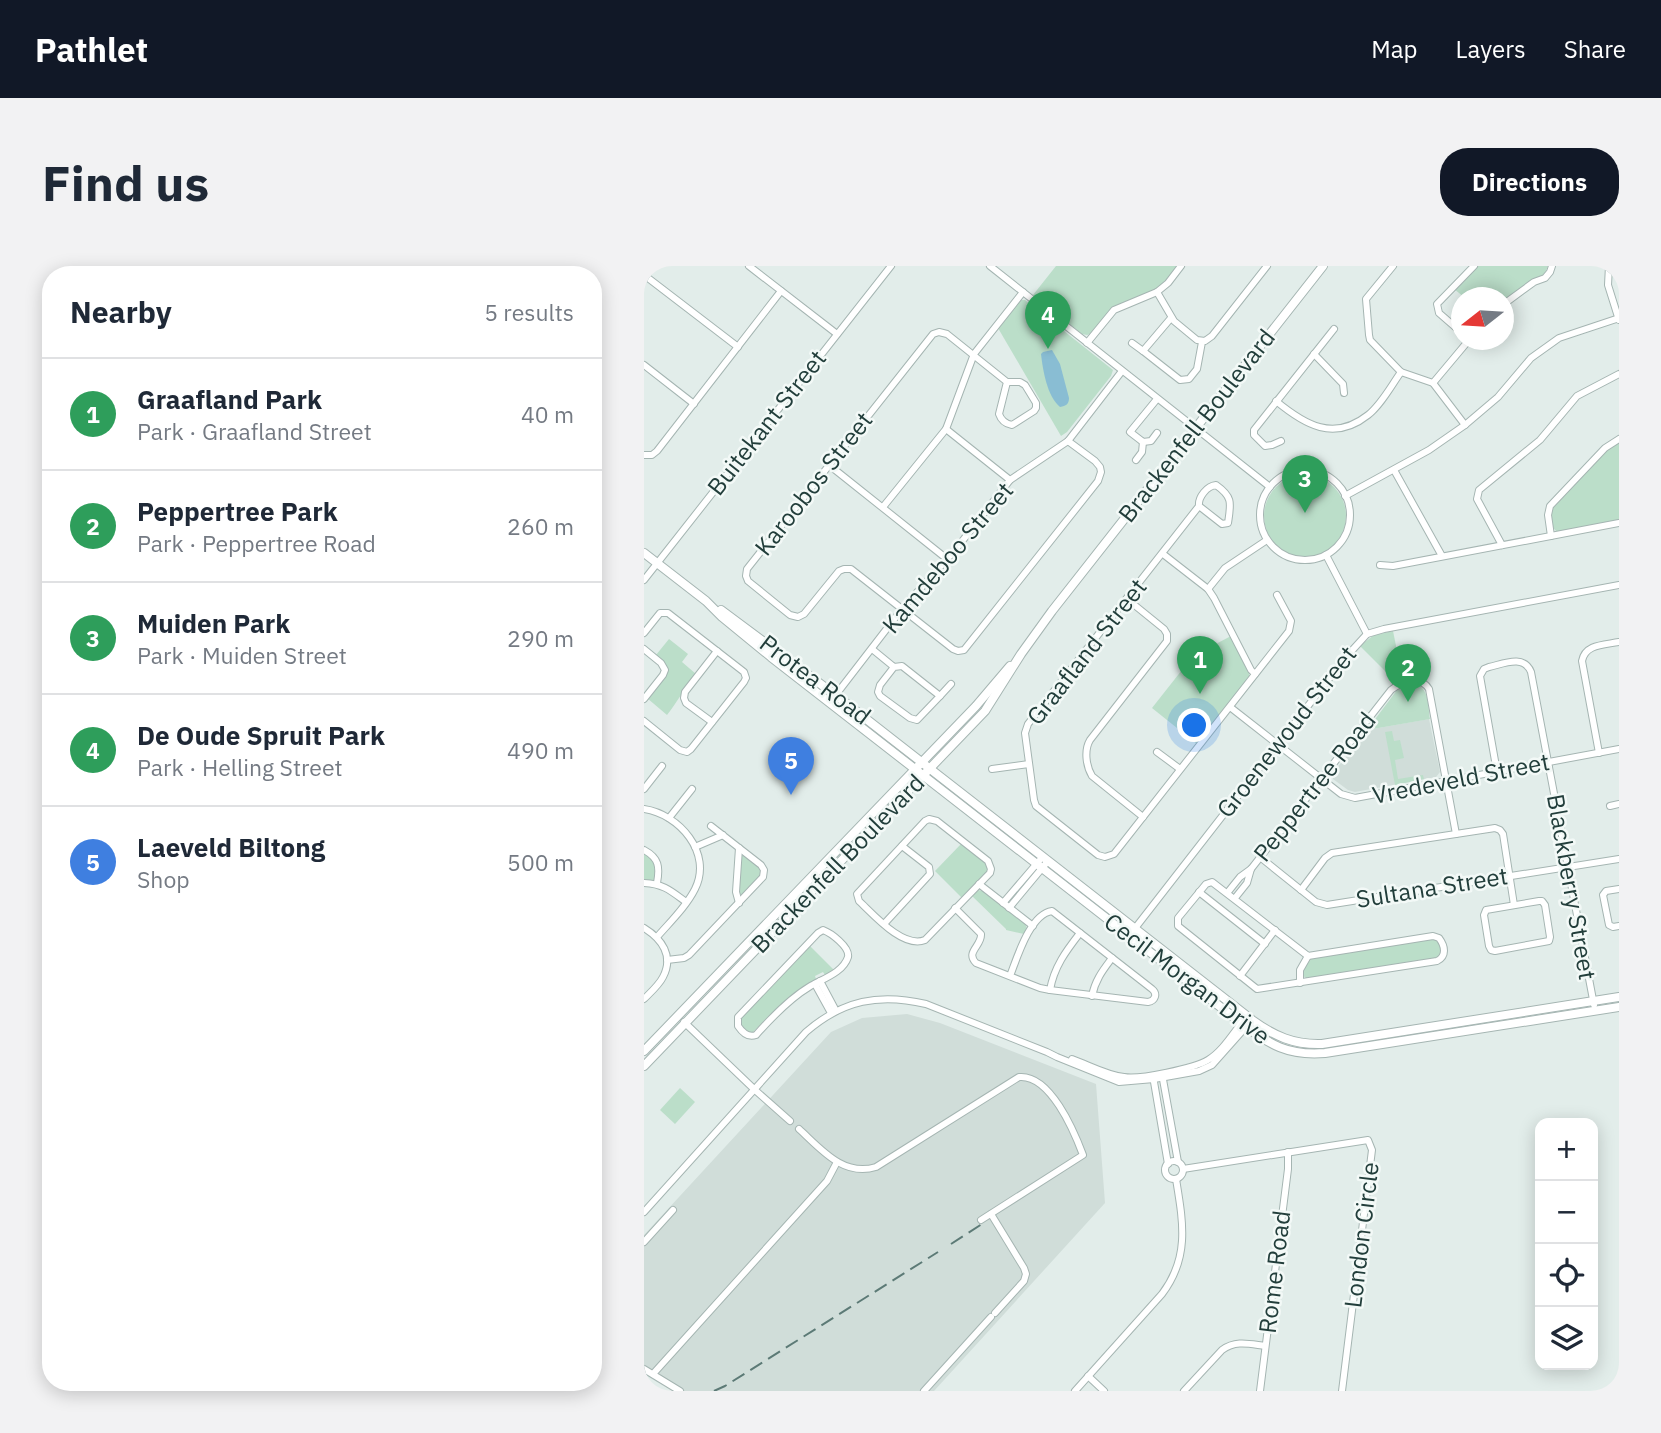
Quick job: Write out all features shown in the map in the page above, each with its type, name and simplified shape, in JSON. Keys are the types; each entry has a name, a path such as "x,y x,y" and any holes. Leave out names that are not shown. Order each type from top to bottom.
{"street":[{"path":"749,266 837,334"},
{"name":"Buitekant Street","path":"644,580 891,266"},
{"path":"990,266 1270,487"},
{"path":"1087,343 1114,310 1157,292 1181,266"},
{"path":"1157,292 1171,318 1202,342 1209,340 1267,266"},
{"name":"Brackenfell Boulevard","path":"644,1066 985,711 1052,611 1324,266"},
{"path":"1393,266 1367,296 1370,340 1401,372 1433,383 1465,425"},
{"path":"1454,287 1474,266"},
{"path":"1514,296 1534,282 1545,278 1552,266"},
{"path":"1345,496 1429,450 1465,425 1498,397 1528,360 1566,334 1619,319 1607,280 1609,266"},
{"path":"644,275 738,348"},
{"path":"1451,290 1437,304 1439,313 1451,324"},
{"path":"644,454 655,453 782,291"},
{"path":"883,508 946,429 974,355 1023,292"},
{"path":"1143,351 1171,318"},
{"path":"1281,441 1265,446 1254,430 1334,329"},
{"name":"Karoobos Street","path":"902,610 849,569 839,571 804,614 798,617 790,615 751,584 747,579 747,569 933,334 944,332 1007,382 1024,383 1037,406 1034,411 1012,425 1000,418 999,414 1007,382"},
{"path":"1132,343 1178,379 1185,381 1197,369 1202,342"},
{"path":"1433,383 1461,350"},
{"path":"1314,354 1343,384 1344,393"},
{"path":"644,365 694,404"},
{"name":"Kamdeboo Street","path":"834,697 1010,480 1068,441 1122,371"},
{"path":"1276,401 1307,422 1330,430 1340,428 1368,415 1401,372"},
{"path":"1502,545 1477,499 1479,489 1541,440 1577,396 1619,374"},
{"path":"1143,442 1130,432 1157,399"},
{"path":"946,429 1010,480"},
{"path":"1143,442 1151,440 1157,433"},
{"path":"1551,536 1549,508 1605,448 1619,439"},
{"path":"902,610 953,649 961,651 966,648 1098,481 1101,472 1098,464 1068,441"},
{"path":"1136,460 1142,452 1143,442"},
{"path":"829,465 947,559"},
{"path":"1306,470 1329,477 1341,489 1349,507 1348,530 1343,540 1326,555 1307,560 1298,560 1280,553 1267,540 1260,519 1264,497 1270,487 1282,476 1306,470"},
{"path":"1394,470 1442,556"},
{"name":"Graafland Street","path":"1199,506 1222,524 1228,521 1230,498 1216,485 1210,486 1200,498 1199,506 1163,554 1028,724 1025,733 1036,806 1100,856 1108,857 1114,854 1289,631 1292,625 1277,595"},
{"path":"1380,565 1393,566 1619,523"},
{"path":"1208,589 1225,568 1267,540"},
{"name":"Protea Road","path":"644,552 706,601 736,620 927,772"},
{"path":"1163,554 1208,589 1255,674"},
{"path":"1326,555 1367,634"},
{"name":"Groenewoud Street","path":"1132,932 1346,657 1367,634 1619,585"},
{"path":"1127,599 1164,629 1167,641 1090,740 1086,751 1092,776 1143,817"},
{"path":"644,633 658,615 665,612 744,672 746,678 691,749 685,752 644,722"},
{"path":"1599,753 1582,661 1583,653 1589,648 1619,642"},
{"path":"644,649 663,664 665,670 644,699"},
{"path":"872,649 894,667"},
{"path":"712,722 687,703 684,696 717,651"},
{"name":"Brackenfell Boulevard","path":"644,1051 976,706 1021,654"},
{"name":"Blackberry Street","path":"1497,772 1480,678 1484,669 1521,661 1530,669 1596,1011"},
{"path":"940,696 902,666 894,667 879,686 878,692 915,720 919,719 951,684"},
{"name":"Peppertree Road","path":"1251,869 1393,689 1402,683 1419,681 1429,689 1457,834"},
{"name":"Vredeveld Street","path":"1230,706 1349,798 1619,749"},
{"path":"1157,752 1180,769"},
{"path":"992,768 1029,764"},
{"path":"644,789 662,766"},
{"name":"Cecil Morgan Drive","path":"927,772 1276,1047 1295,1053 1316,1054 1619,1007"},
{"path":"644,773 652,779"},
{"path":"668,818 692,789"},
{"path":"1610,806 1619,804"},
{"path":"644,809 656,811 686,832 695,847 699,862 695,890 657,937"},
{"path":"934,820 990,863 991,871 979,884 921,942 894,933 859,901 858,894 925,821 934,820"},
{"path":"667,960 688,956 762,879 764,873 761,866 711,826"},
{"path":"1301,890 1325,858 1332,853 1493,828 1503,834 1514,905"},
{"path":"695,847 723,835"},
{"path":"884,924 930,874 929,867 902,846"},
{"path":"739,848 736,892 739,903"},
{"path":"644,850 655,858 659,872 657,883"},
{"name":"Sultana Street","path":"1260,858 1319,903 1327,905 1619,859"},
{"path":"1006,905 1042,862"},
{"path":"1228,892 1240,877 1251,869"},
{"path":"1235,898 1247,883 1251,869"},
{"path":"1212,882 1228,892 1308,956 1433,936 1440,937 1445,953 1437,961 1256,989 1178,926 1178,918 1206,884 1212,882"},
{"path":"644,883 657,883 686,902"},
{"path":"979,884 1032,926"},
{"path":"1619,888 1606,891 1603,895 1608,924 1619,926"},
{"path":"1199,892 1265,944"},
{"path":"1543,902 1550,939 1545,943 1492,950 1489,946 1485,911 1514,905 1543,902"},
{"path":"956,908 981,934 981,940 972,954 974,961 1010,976 1050,990 1148,1002 1156,995 1153,989 1052,911 1044,914 1032,926 1010,976"},
{"path":"644,928 657,937 667,960 661,980 644,999"},
{"path":"825,930 845,948 848,955 835,972 817,982 780,1009 754,1035 748,1036 737,1026 738,1017 818,933 825,930"},
{"path":"1240,976 1275,930"},
{"path":"1050,990 1062,957 1080,933"},
{"path":"1300,982 1300,970 1308,956"},
{"path":"1092,996 1098,976 1112,958"},
{"path":"817,982 833,1012"},
{"name":"Cecil Morgan Drive","path":"1246,1022 1288,1040 1322,1044 1619,997"},
{"path":"644,1212 806,1032 833,1012 857,1003 890,999 918,1002 1047,1052 1060,1054 1127,1078 1199,1071 1212,1065 1246,1022"},
{"path":"677,1016 790,1121"},
{"path":"1163,1075 1178,1162 1183,1169 1176,1179 1170,1178 1165,1168 1174,1161 1178,1162"},
{"path":"799,1129 837,1163 859,1170 876,1167 1018,1077 1023,1076 1038,1083 1071,1124 1083,1155 981,1220"},
{"path":"1153,1077 1168,1164"},
{"name":"London Circle","path":"1183,1169 1366,1140 1371,1146 1342,1391"},
{"name":"Rome Road","path":"1260,1391 1288,1152"},
{"path":"653,1374 830,1178 837,1163"},
{"path":"1075,1391 1174,1277 1183,1241 1176,1179"},
{"path":"644,1242 673,1210"},
{"path":"923,1391 1024,1281 1024,1268 990,1214"},
{"path":"1184,1391 1229,1345 1238,1343 1265,1346"},
{"path":"644,1369 680,1391"},
{"path":"1088,1377 1104,1391"}],"shaded area":[{"path":"1429,719 1440,772 1436,777 1355,792 1333,779 1333,773 1367,730"},
{"path":"907,1014 940,1023 1096,1084 1105,1203 934,1391 672,1391 647,1376 644,1381 644,1235 831,1032 862,1018"}],"green space":[{"path":"1056,266 1177,266 1155,290 1113,307 1087,335 1082,334 1033,295"},
{"path":"1476,266 1548,266 1544,275 1514,293 1514,287 1456,287"},
{"path":"1020,300 1025,300 1113,370 1067,432 1061,436 998,328"},
{"path":"1619,442 1619,521 1558,532 1555,530 1551,522 1552,509 1609,448"},
{"path":"1305,475 1321,478 1334,487 1343,500 1346,516 1343,532 1334,545 1321,554 1305,557 1289,554 1276,545 1267,532 1264,516 1267,500 1276,487 1289,478"},
{"path":"1393,631 1403,680 1397,683 1360,646 1374,635"},
{"path":"1231,636 1249,677 1197,744 1152,708 1193,656"},
{"path":"669,639 688,654 682,662 696,674 667,715 647,698 667,669 656,655"},
{"path":"1418,685 1426,695 1430,719 1367,730 1397,690"},
{"path":"1392,731 1394,741 1400,740 1404,758 1395,760 1398,779 1423,775 1424,779 1395,785 1385,732"},
{"path":"962,843 989,867 962,898 935,871"},
{"path":"644,852 655,865 654,881 644,881"},
{"path":"742,856 760,868 762,875 742,895 738,893"},
{"path":"978,890 1025,923 1027,929 1024,934 1006,930 971,895"},
{"path":"1439,940 1442,952 1436,958 1308,979 1303,976 1303,969 1312,958"},
{"path":"810,946 834,970 815,976 816,979 790,997 753,1032 748,1032 741,1025 740,1019"},
{"path":"680,1088 695,1102 675,1124 660,1110"}],"water":[{"path":"1052,350 1060,364 1069,398 1067,404 1060,407 1049,390 1041,354"}],"railway":[{"path":"951,1244 982,1224"},
{"path":"714,1391 938,1252"}],"place":[{"name":"De Oude Spruit Park","path":"1048,349"},
{"name":"Muiden Park","path":"1305,513"},
{"name":"Graafland Park","path":"1200,694"},
{"name":"Peppertree Park","path":"1408,702"},
{"name":"Laeveld Biltong","path":"791,795"}]}
